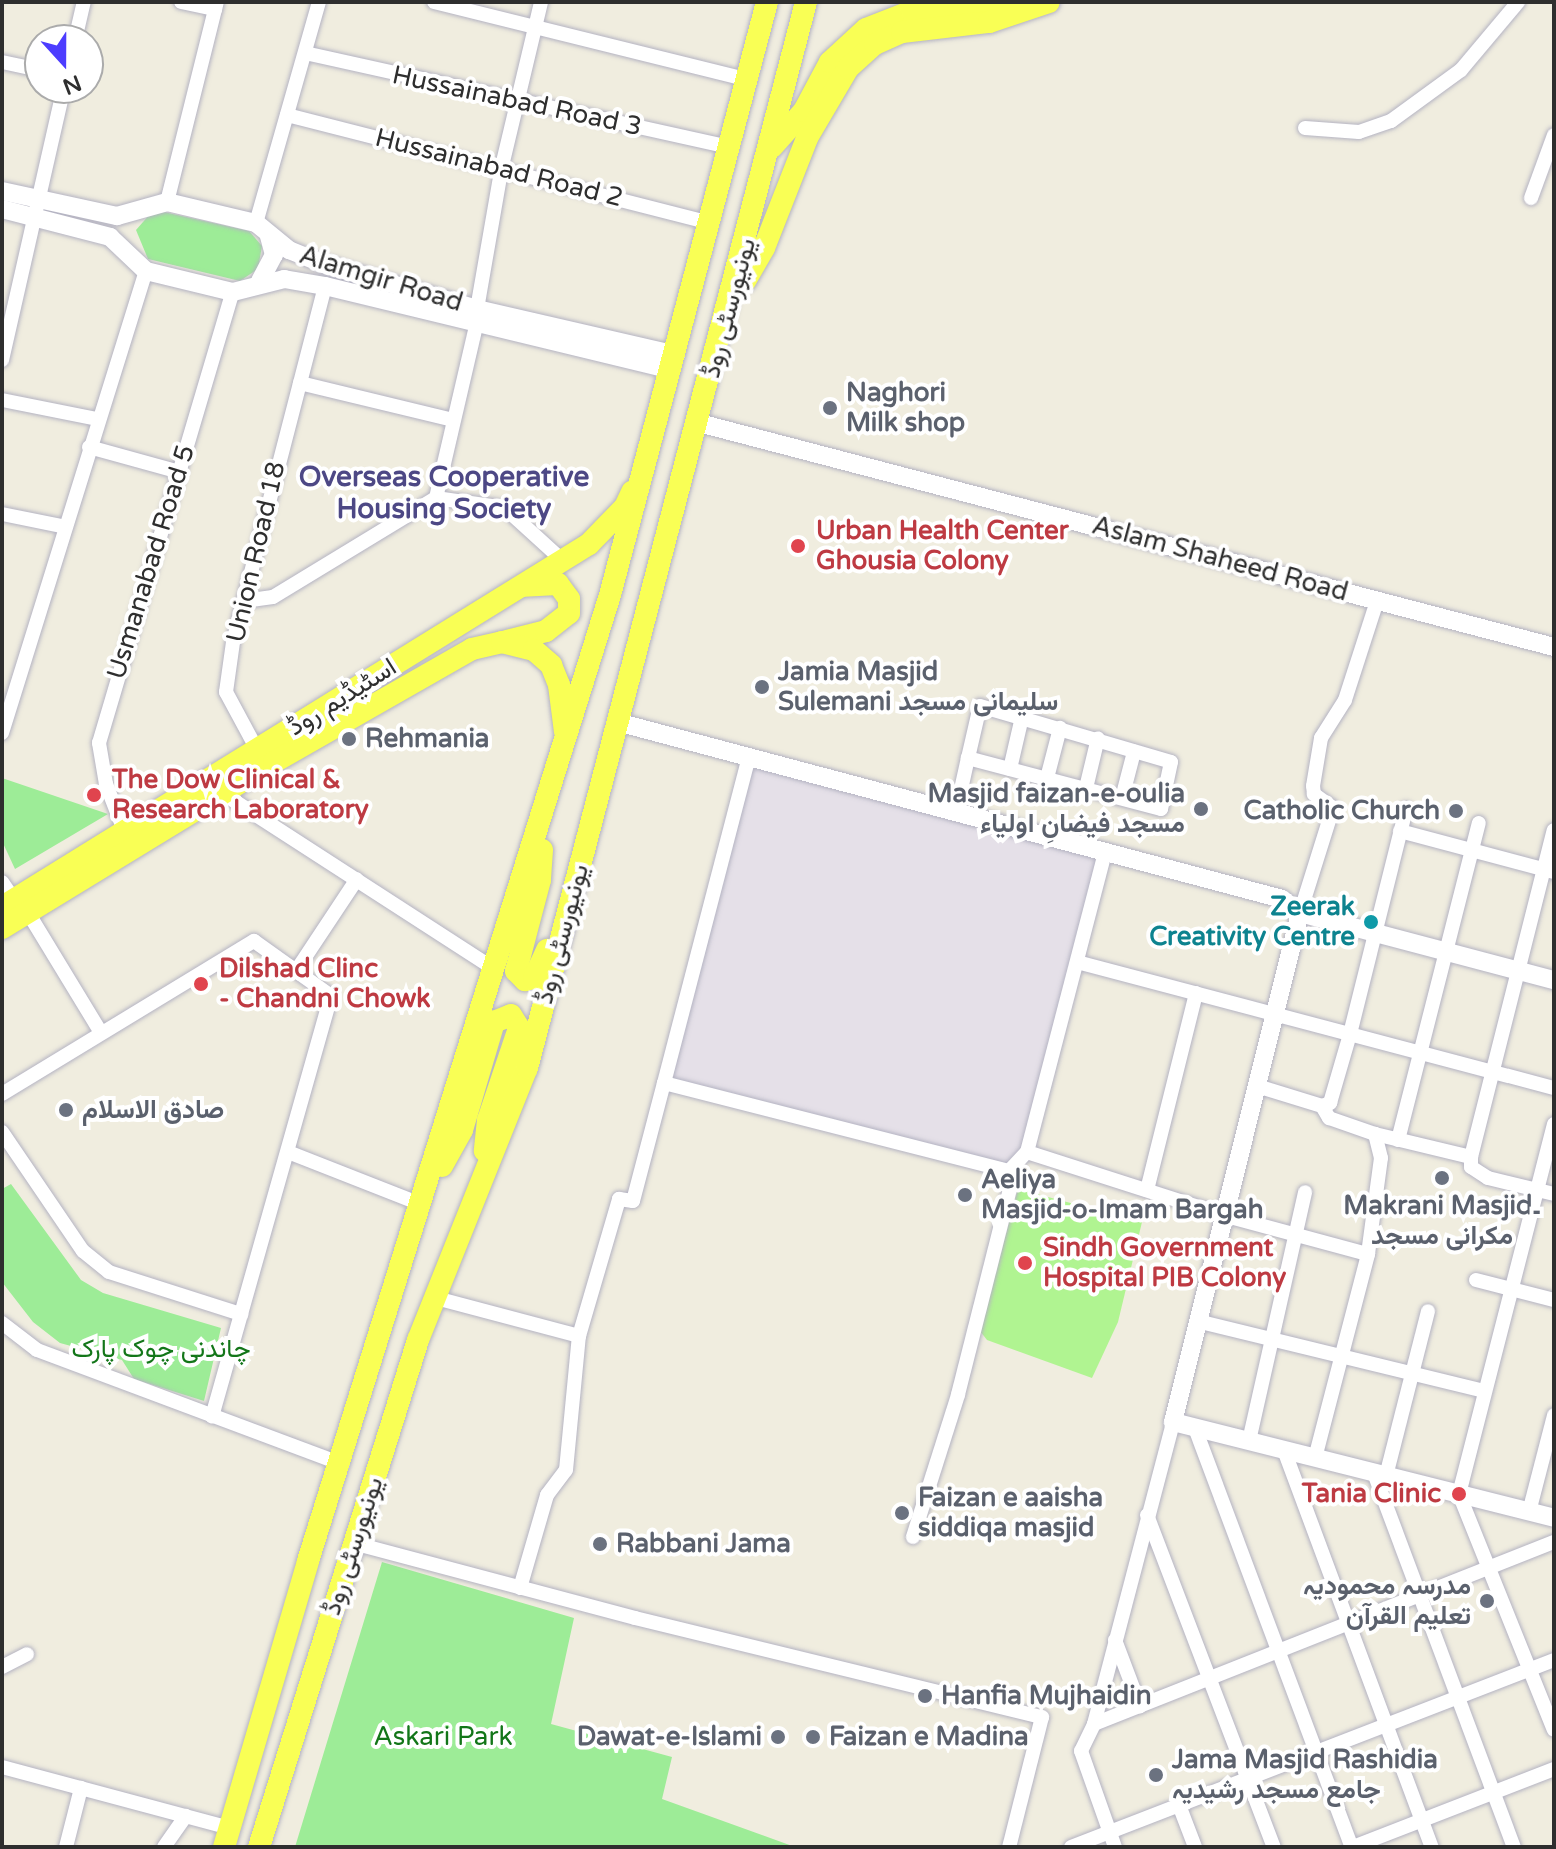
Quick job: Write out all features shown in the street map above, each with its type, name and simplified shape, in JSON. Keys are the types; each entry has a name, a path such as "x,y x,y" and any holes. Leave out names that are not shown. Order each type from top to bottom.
{"main road":[{"name":"یونیورسٹی روڈ","path":"227,1837 342,1464 384,1315 425,1199 545,813 649,454 767,2"},
{"name":"یونیورسٹی روڈ","path":"259,1847 353,1543 436,1298 527,1068 772,147 806,2"},
{"path":"772,147 804,111 830,62 866,29 912,11 1001,2"},
{"path":"730,307 764,248 807,138 848,68 875,44 902,32 989,22 1049,2"},
{"name":"اسٹیڈیم روڈ","path":"11,900 222,793 262,758 515,588 589,544 625,507 649,454"},
{"name":"اسٹیڈیم روڈ","path":"2,928 11,900 125,833 472,649 546,631 569,613 569,599 558,584 515,588"},
{"path":"502,642 534,650 551,665 566,741"},
{"path":"545,813 540,880 517,959 516,971 525,980 541,971 553,926 573,891"},
{"path":"425,1199 462,1130 494,1022 511,1015 519,1028 488,1120 482,1186"}],"street":[{"path":"79,24 84,2"},
{"path":"2,209 35,208 117,216 167,202 216,5 181,2"},
{"path":"260,281 274,255 263,230 287,115 319,2"},
{"path":"434,2 746,79"},
{"path":"436,498 477,317 502,166 541,2"},
{"path":"1305,128 1359,132 1391,121 1461,70 1518,2"},
{"name":"Hussainabad Road 3","path":"305,53 517,103 729,147"},
{"path":"2,62 24,67"},
{"path":"2,360 6,326 60,104"},
{"name":"Hussainabad Road 2","path":"287,115 502,166 711,223"},
{"path":"1531,198 1554,135"},
{"path":"2,191 35,208 110,237 125,247 146,271 233,292"},
{"name":"Alamgir Road","path":"167,202 263,230 324,264 477,317"},
{"path":"125,247 136,213"},
{"path":"2,733 97,419 146,271"},
{"name":"Alamgir Road","path":"233,292 260,281 325,286 673,362"},
{"name":"Union Road 18","path":"262,758 226,692 244,601 325,286"},
{"name":"Usmanabad Road 5","path":"125,833 106,784 99,743 233,292"},
{"path":"300,383 453,420"},
{"path":"2,400 97,419"},
{"name":"Aslam Shaheed Road","path":"699,423 1554,647"},
{"path":"89,447 180,472"},
{"path":"244,601 273,597 436,498 505,508 562,560"},
{"path":"2,514 66,527"},
{"path":"1115,1847 1081,1751 1094,1724 1300,913 1333,808 1329,800 1314,794 1321,738 1345,700 1377,601"},
{"path":"956,812 980,706 1135,748 1122,798"},
{"path":"1010,769 1022,717"},
{"path":"617,722 1282,899 1300,913 1554,980"},
{"path":"1047,778 1060,728"},
{"path":"1086,788 1098,738"},
{"path":"968,758 1161,809 1171,762 1134,752"},
{"path":"520,1588 547,1495 566,1470 579,1336 619,1199 633,1201 749,757"},
{"path":"222,793 494,969"},
{"path":"1257,1086 1322,1106 1330,1103 1406,809"},
{"path":"1398,1140 1479,823"},
{"path":"1554,830 1549,870 1519,970 1471,1157 1471,1167 1488,1178 1554,1194"},
{"path":"1400,831 1549,870"},
{"path":"913,1537 958,1395 1010,1189 1009,1171 1027,1152 1105,853"},
{"path":"296,971 357,879"},
{"path":"11,900 100,1031"},
{"path":"2,1094 100,1031 254,941 331,996 212,1416"},
{"path":"1077,962 1554,1088"},
{"path":"1147,1190 1196,993"},
{"path":"664,1083 1009,1171"},
{"path":"1322,1106 1329,1118 1375,1134 1471,1157"},
{"path":"1554,1124 1459,1494 1554,1730"},
{"path":"2,1132 83,1251 109,1272 241,1314"},
{"path":"1315,1458 1368,1254 1381,1158 1375,1134"},
{"path":"288,1152 425,1199"},
{"path":"1027,1152 1223,1215 1368,1254"},
{"path":"1249,1441 1293,1234 1305,1192"},
{"path":"1476,1280 1554,1300"},
{"path":"436,1298 579,1336"},
{"path":"1428,1311 1413,1374 1380,1474 1420,1595 1514,1847"},
{"path":"1197,1321 1485,1391"},
{"path":"2,1323 37,1350 342,1464"},
{"path":"1529,1512 1554,1415"},
{"path":"1173,1422 1554,1518"},
{"path":"1195,1428 1353,1847 1554,1769"},
{"path":"1284,1450 1432,1847"},
{"path":"1147,1515 1274,1847"},
{"path":"1094,1724 1554,1542"},
{"path":"353,1543 520,1588 1042,1717 1009,1847"},
{"path":"1115,1640 1140,1706"},
{"path":"2,1667 27,1654"},
{"path":"1071,1847 1554,1660"},
{"path":"2,1767 186,1816 227,1837"},
{"path":"66,1847 81,1788"},
{"path":"1179,1805 1195,1847"},
{"path":"164,1847 186,1816"}],"shaded area":[{"path":"749,757 1105,853 1027,1152 1009,1171 664,1083"}],"green space":[{"path":"164,212 249,231 262,246 258,269 240,281 148,259 136,230 150,214"},
{"path":"2,778 108,814 15,869 2,841"},
{"name":"چاندنی چوک پارک","path":"11,1184 81,1280 103,1293 221,1328 204,1401 134,1379 122,1360 60,1343 33,1322 2,1282 2,1189"},
{"path":"1018,1189 1142,1222 1118,1322 1092,1378 987,1340 980,1331"},
{"name":"Askari Park","path":"382,1562 574,1618 551,1724 672,1757 662,1799 795,1847 295,1847"}],"place":[{"name":"Naghori Milk shop","path":"830,408"},
{"name":"Urban Health Center Ghousia Colony","path":"798,546"},
{"name":"Jamia Masjid Sulemani سلیمانی مسجد","path":"762,687"},
{"name":"Rehmania","path":"349,739"},
{"name":"The Dow Clinical & Research Laboratory","path":"94,795"},
{"name":"Masjid faizan-e-oulia مسجد فیضانِ اولیاء","path":"1201,809"},
{"name":"Catholic Church","path":"1456,811"},
{"name":"Zeerak Creativity Centre","path":"1371,922"},
{"name":"Dilshad Clinc - Chandni Chowk","path":"201,984"},
{"name":"صادق الاسلام","path":"66,1110"},
{"name":"Makrani Masjid۔ مکرانی مسجد","path":"1442,1178"},
{"name":"Aeliya Masjid-o-Imam Bargah","path":"965,1195"},
{"name":"Sindh Government Hospital PIB Colony","path":"1025,1263"},
{"name":"Tania Clinic","path":"1459,1494"},
{"name":"Faizan e aaisha siddiqa masjid","path":"902,1513"},
{"name":"Rabbani Jama","path":"600,1544"},
{"name":"مدرسہ محمودیہ تعلیم القرآن","path":"1487,1601"},
{"name":"Hanfia Mujhaidin","path":"925,1696"},
{"name":"Dawat-e-Islami","path":"778,1737"},
{"name":"Faizan e Madina","path":"813,1737"},
{"name":"Jama Masjid Rashidia جامع مسجد رشیدیہ","path":"1156,1775"}],"district":[{"name":"Overseas Cooperative Housing Society","path":"444,493"}]}
